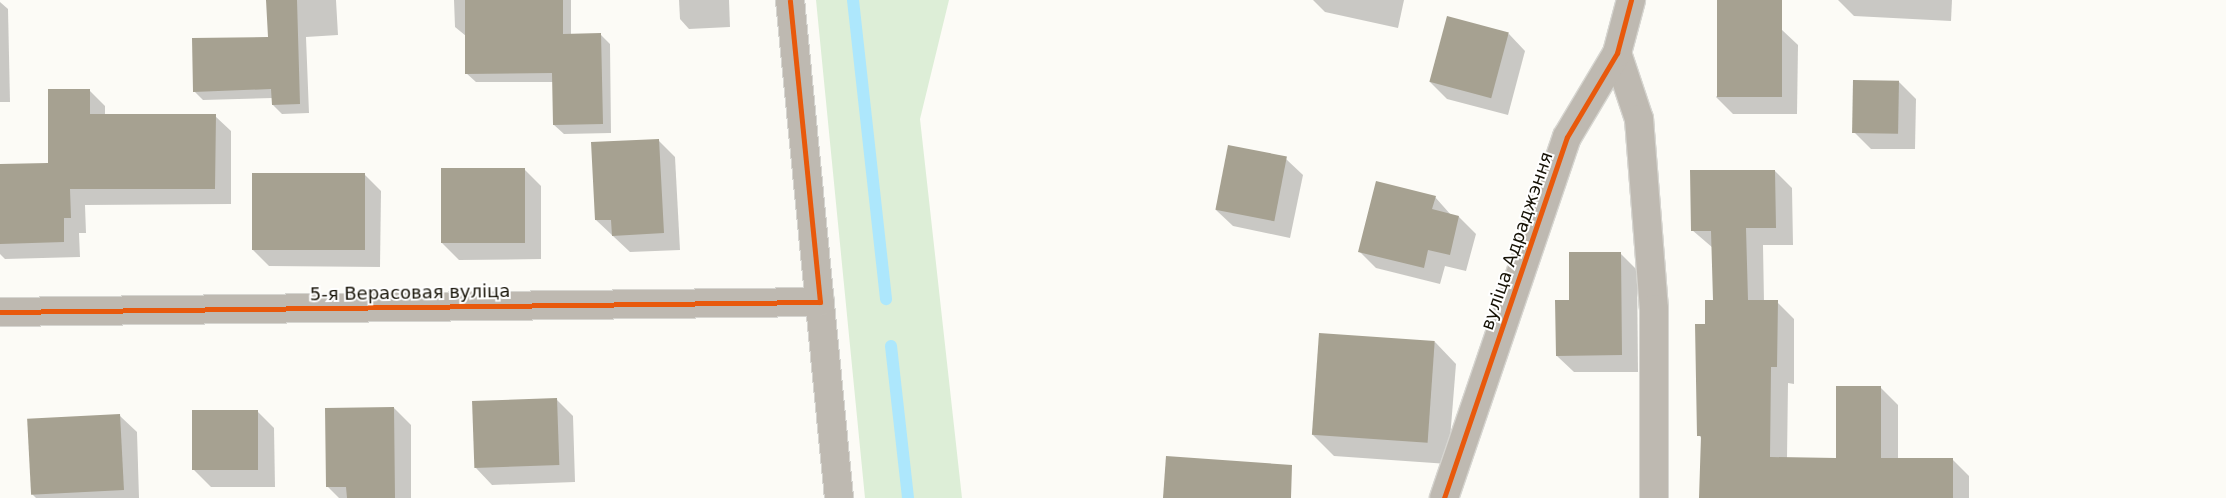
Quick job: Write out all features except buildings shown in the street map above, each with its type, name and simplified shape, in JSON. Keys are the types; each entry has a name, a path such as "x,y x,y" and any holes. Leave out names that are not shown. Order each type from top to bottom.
{"street":[{"path":"790,0 839,498"},
{"name":"вуліца Адраджэння","path":"1444,498 1568,137 1617,53 1631,0"},
{"path":"1617,53 1639,129 1654,309 1654,498"},
{"name":"5-я Верасовая вуліца","path":"0,312 820,302"}],"green space":[{"path":"816,0 949,0 920,119 962,498 865,498"}],"waterway":[{"path":"853,0 886,299"},
{"path":"891,346 908,498"}],"cycle path":[{"path":"0,312 820,302 790,0"},
{"path":"1444,498 1567,137 1617,53 1631,0"}]}
